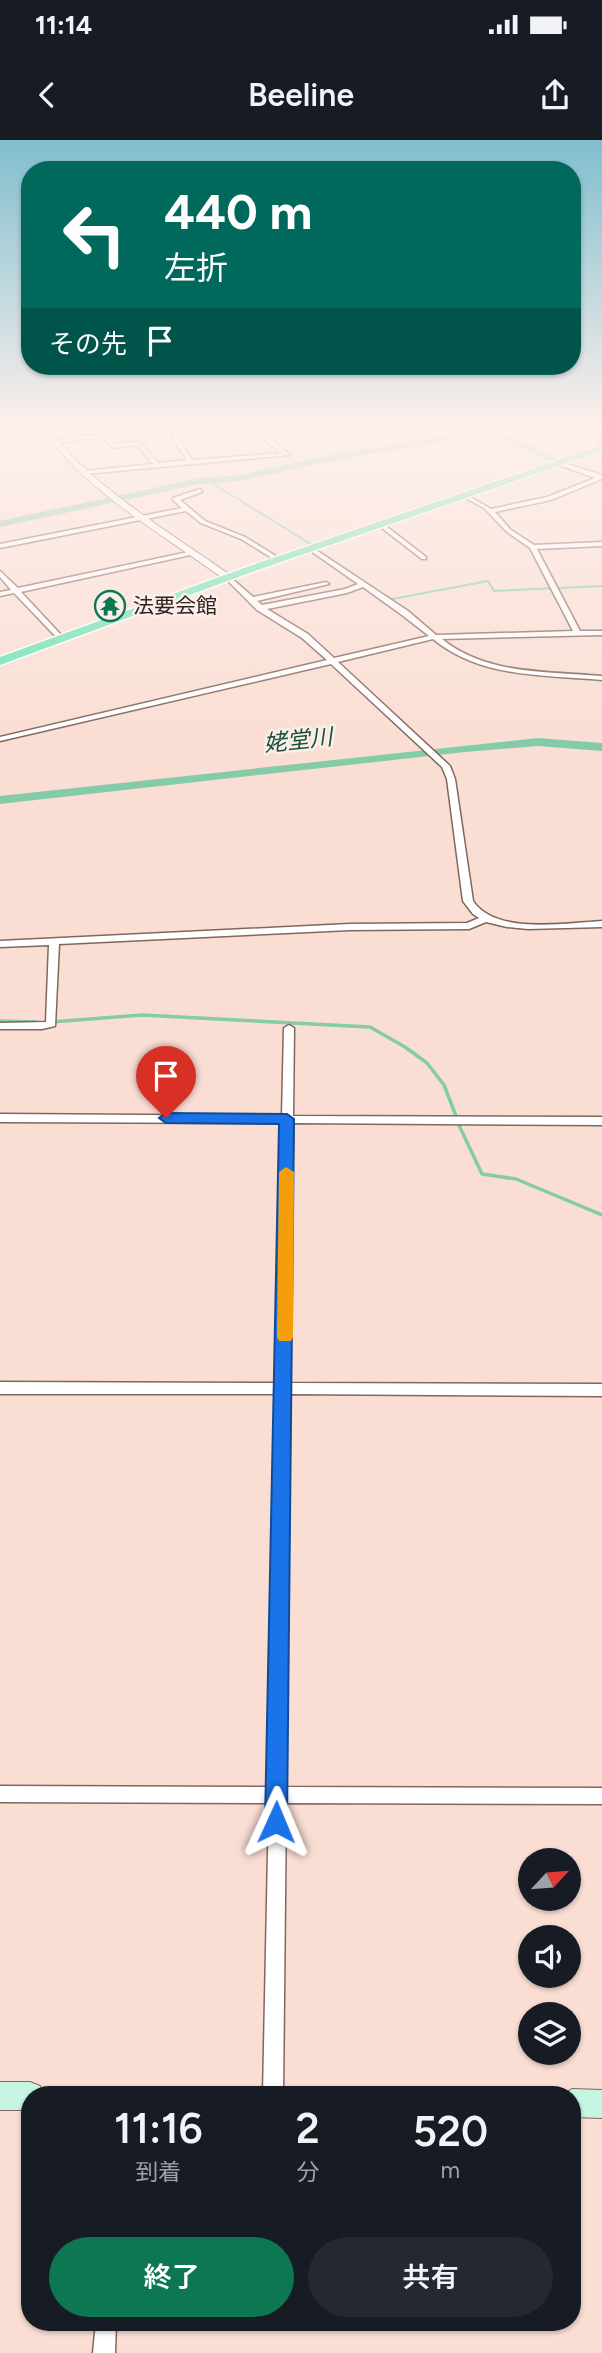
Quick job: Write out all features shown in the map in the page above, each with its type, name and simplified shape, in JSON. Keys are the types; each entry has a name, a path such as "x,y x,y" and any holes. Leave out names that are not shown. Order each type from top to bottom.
{"highway":[{"path":"0,661 359,531"}],"main road":[{"path":"0,2096 21,2096"},
{"path":"581,2103 602,2104"}],"street":[{"path":"0,546 73,531"},
{"path":"163,531 227,577 260,608 305,636 441,761 450,773 468,901 476,915 511,925 602,925"},
{"path":"226,531 243,538 277,559"},
{"path":"389,531 424,558"},
{"path":"509,531 533,547 578,634"},
{"path":"533,547 602,544"},
{"path":"310,548 405,613 452,650 497,668 602,678"},
{"path":"0,594 193,553"},
{"path":"0,573 60,639"},
{"path":"251,600 326,584"},
{"path":"260,608 347,591 363,585"},
{"path":"0,738 433,637 602,633"},
{"path":"0,944 350,926 469,926 484,919"},
{"path":"0,1026 51,1024 54,942"},
{"path":"273,2086 289,1028"},
{"path":"0,1118 602,1121"},
{"path":"0,1388 602,1390"},
{"path":"0,1794 602,1796"},
{"path":"104,2353 105,2331"}],"waterway":[{"path":"290,531 314,546"},
{"path":"387,600 488,581 494,591 602,586"},
{"path":"454,649 482,661"},
{"path":"524,670 547,672"},
{"name":"姥堂川","path":"0,800 465,748 538,742 602,747"},
{"path":"51,1022 142,1015 370,1027 427,1063 444,1085 456,1116"},
{"path":"0,1021 36,1022"},
{"path":"457,1121 482,1174 516,1179 602,1215"}],"slow traffic":[{"path":"285,1337 286,1172"}],"place":[{"name":"法要会館","path":"110,606"}],"route":[{"path":"166,1118 287,1119 285,1389 276,1822"}]}
